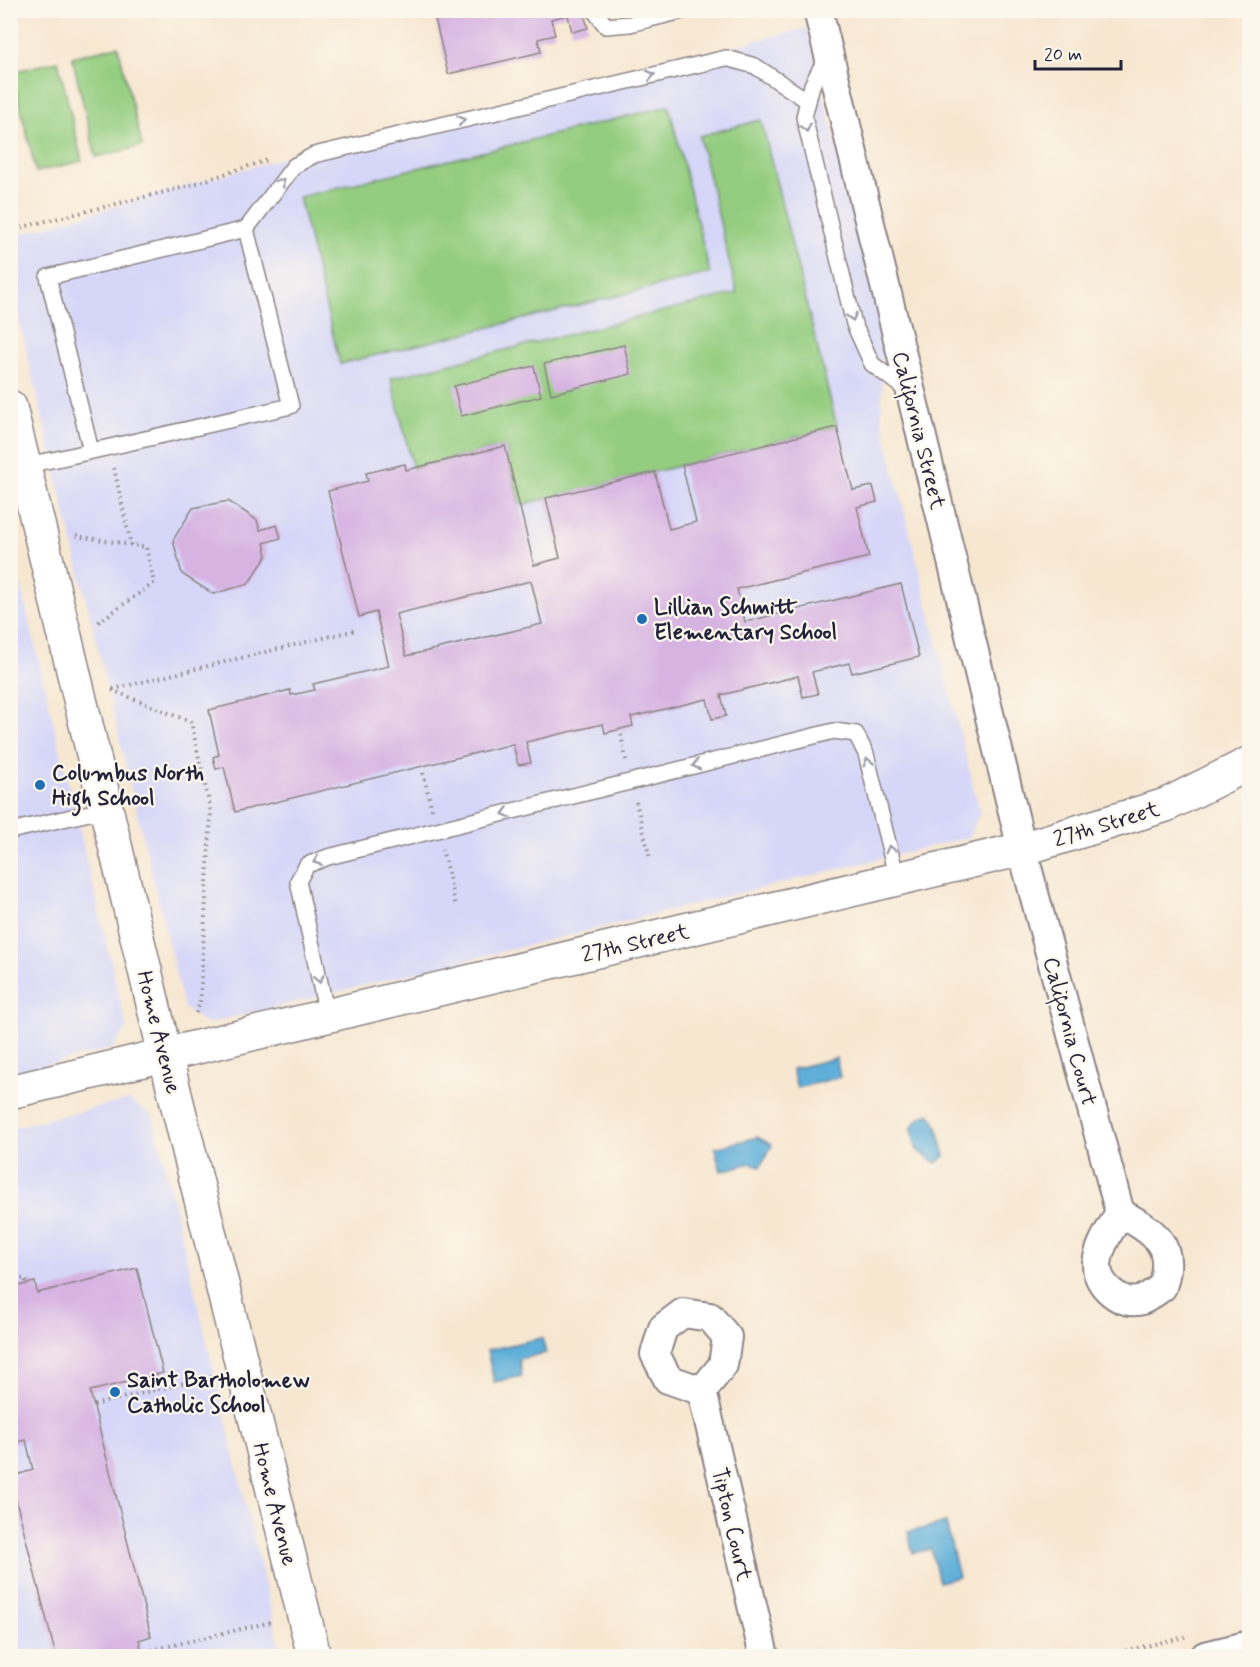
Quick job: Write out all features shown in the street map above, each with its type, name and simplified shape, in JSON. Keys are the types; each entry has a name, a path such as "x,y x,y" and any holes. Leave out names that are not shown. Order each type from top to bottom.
{"street":[{"name":"California Street","path":"819,10 1022,849"},
{"name":"Home Avenue","path":"10,407 17,466 107,808 165,1054 314,1656"},
{"name":"27th Street","path":"10,1092 1022,849 1166,805 1250,763"},
{"name":"California Court","path":"1022,849 1120,1213"},
{"name":"Tipton Court","path":"702,1391 764,1656"},
{"path":"1199,1646 1250,1646"}],"lane":[{"path":"594,10 606,26 630,24 686,10"},
{"path":"829,54 812,85 804,117 854,324 872,364 911,393"},
{"path":"91,451 48,277 246,229 294,166 314,155 726,58 755,66 808,101"},
{"path":"17,466 291,406 246,229"},
{"path":"327,1015 298,882 307,865 328,857 834,731 856,734 867,754 897,879"},
{"path":"10,831 107,808"}],"path":[{"path":"10,230 185,187 249,164 287,156 305,160"},
{"path":"110,447 131,545"},
{"path":"76,536 146,547 154,583 97,623"},
{"path":"194,1020 200,1003 211,812 191,722 112,690 356,630"},
{"path":"10,1282 25,1278 27,1284"},
{"path":"94,1405 212,1376"},
{"path":"154,1656 152,1650 272,1622"},
{"path":"1102,1656 1199,1646"}],"shaded area":[{"name":"Lillian Schmitt Elementary School","path":"807,28 882,332 882,422 980,813 969,837 206,1024 184,1008 11,286 10,237 314,149"},
{"name":"Columbus North High School","path":"10,541 127,1028 113,1048 11,1074"},
{"name":"Saint Bartholomew Catholic School","path":"129,1100 153,1116 282,1656 11,1656 10,1128"}],"green space":[{"path":"118,46 142,146 96,157 72,57"},
{"path":"58,61 82,161 36,172 12,72"},
{"path":"669,106 710,273 340,364 299,197"},
{"path":"761,120 837,427 520,505 505,446 413,468 391,378 737,293 699,136"}],"water":[{"path":"836,1058 840,1077 797,1088 792,1069"},
{"path":"929,1113 938,1128 945,1156 936,1163 917,1150 911,1129 919,1118"},
{"path":"757,1137 772,1145 760,1167 751,1163 721,1171 715,1148"},
{"path":"542,1338 546,1353 519,1359 522,1376 494,1382 487,1350"},
{"path":"946,1523 959,1577 939,1582 931,1549 913,1553 908,1532"}],"building":[{"path":"433,10 583,10 588,28 572,32 568,15 551,19 555,35 538,39 541,52 448,74"},
{"path":"624,345 631,374 551,394 544,364"},
{"path":"534,366 541,396 461,416 454,386"},
{"name":"Lillian Schmitt Elementary School","path":"837,427 853,490 873,486 877,502 857,507 869,557 737,589 745,622 901,584 919,657 852,673 849,663 812,672 818,694 803,697 798,676 721,695 726,716 712,719 707,699 631,717 633,726 605,733 603,724 526,742 531,763 518,765 513,744 235,812 224,767 216,769 213,757 219,755 209,710 290,690 291,695 315,690 313,684 389,666 376,612 359,617 328,491 368,481 366,473 405,464 406,470 505,446 534,565 560,558 546,498 655,472 669,529 696,522 682,465","holes":["531,581 542,624 406,656 396,614"]},
{"path":"228,501 257,520 260,530 277,525 281,538 264,543 267,556 248,584 213,594 182,574 173,540 193,508"},
{"name":"Saint Bartholomew Catholic School","path":"137,1268 163,1373 90,1391 151,1636 139,1640 143,1656 56,1656 10,1477 33,1470 26,1440 10,1444 10,1288 35,1282 37,1293"}],"place":[{"name":"Lillian Schmitt Elementary School","path":"642,619"},
{"name":"Columbus North High School","path":"40,785"},
{"name":"Saint Bartholomew Catholic School","path":"115,1392"}]}
